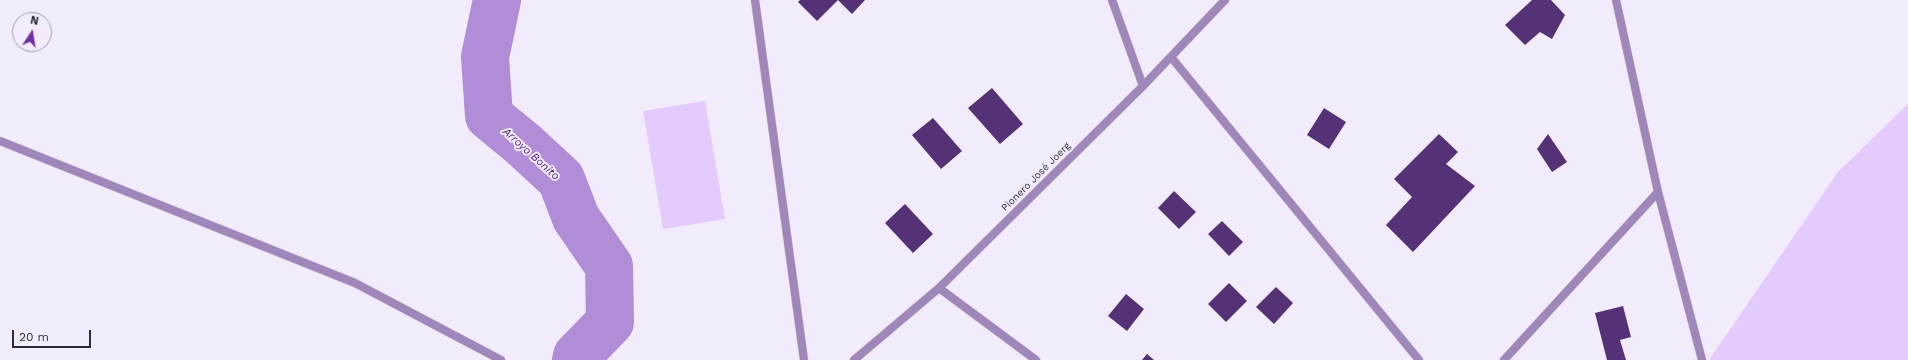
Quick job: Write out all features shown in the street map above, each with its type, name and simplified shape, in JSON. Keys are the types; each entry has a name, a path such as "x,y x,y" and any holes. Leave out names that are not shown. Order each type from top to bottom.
{"street":[{"path":"755,0 804,360"},
{"path":"1112,0 1143,86"},
{"name":"Pionero José Joerg","path":"854,360 939,288 1143,86 1225,0"},
{"path":"1616,0 1658,192 1702,360"},
{"path":"1171,57 1418,360"},
{"path":"0,141 355,284 501,360"},
{"path":"1504,360 1658,192"},
{"path":"939,288 1036,360"}],"shaded area":[{"path":"705,101 725,219 663,229 643,111"},
{"path":"1908,104 1908,360 1709,360 1838,172"}],"building":[{"path":"800,0 838,0 817,21 798,2"},
{"path":"838,0 865,0 852,14"},
{"path":"1532,0 1551,0 1565,15 1552,39 1540,32 1525,45 1505,25"},
{"path":"992,88 1023,124 1000,144 968,108"},
{"path":"1324,108 1346,122 1329,149 1307,135"},
{"path":"933,118 962,151 941,169 912,135"},
{"path":"1439,134 1458,152 1446,164 1475,186 1413,252 1386,225 1412,197 1394,179"},
{"path":"1548,134 1567,162 1552,172 1537,149"},
{"path":"1174,191 1196,212 1179,229 1158,208"},
{"path":"905,204 933,234 913,253 885,223"},
{"path":"1222,221 1243,242 1229,256 1208,234"},
{"path":"1229,283 1247,301 1226,322 1208,304"},
{"path":"1276,287 1293,303 1274,324 1256,307"},
{"path":"1126,294 1144,309 1127,331 1108,316"},
{"path":"1623,306 1631,337 1620,340 1626,360 1607,360 1595,313"},
{"path":"1147,354 1154,360 1142,360"}],"waterway":[{"name":"Arroyo Bonito","path":"497,0 485,57 489,116 523,144 561,179 576,218 609,266 610,322 577,356 576,360"}]}
